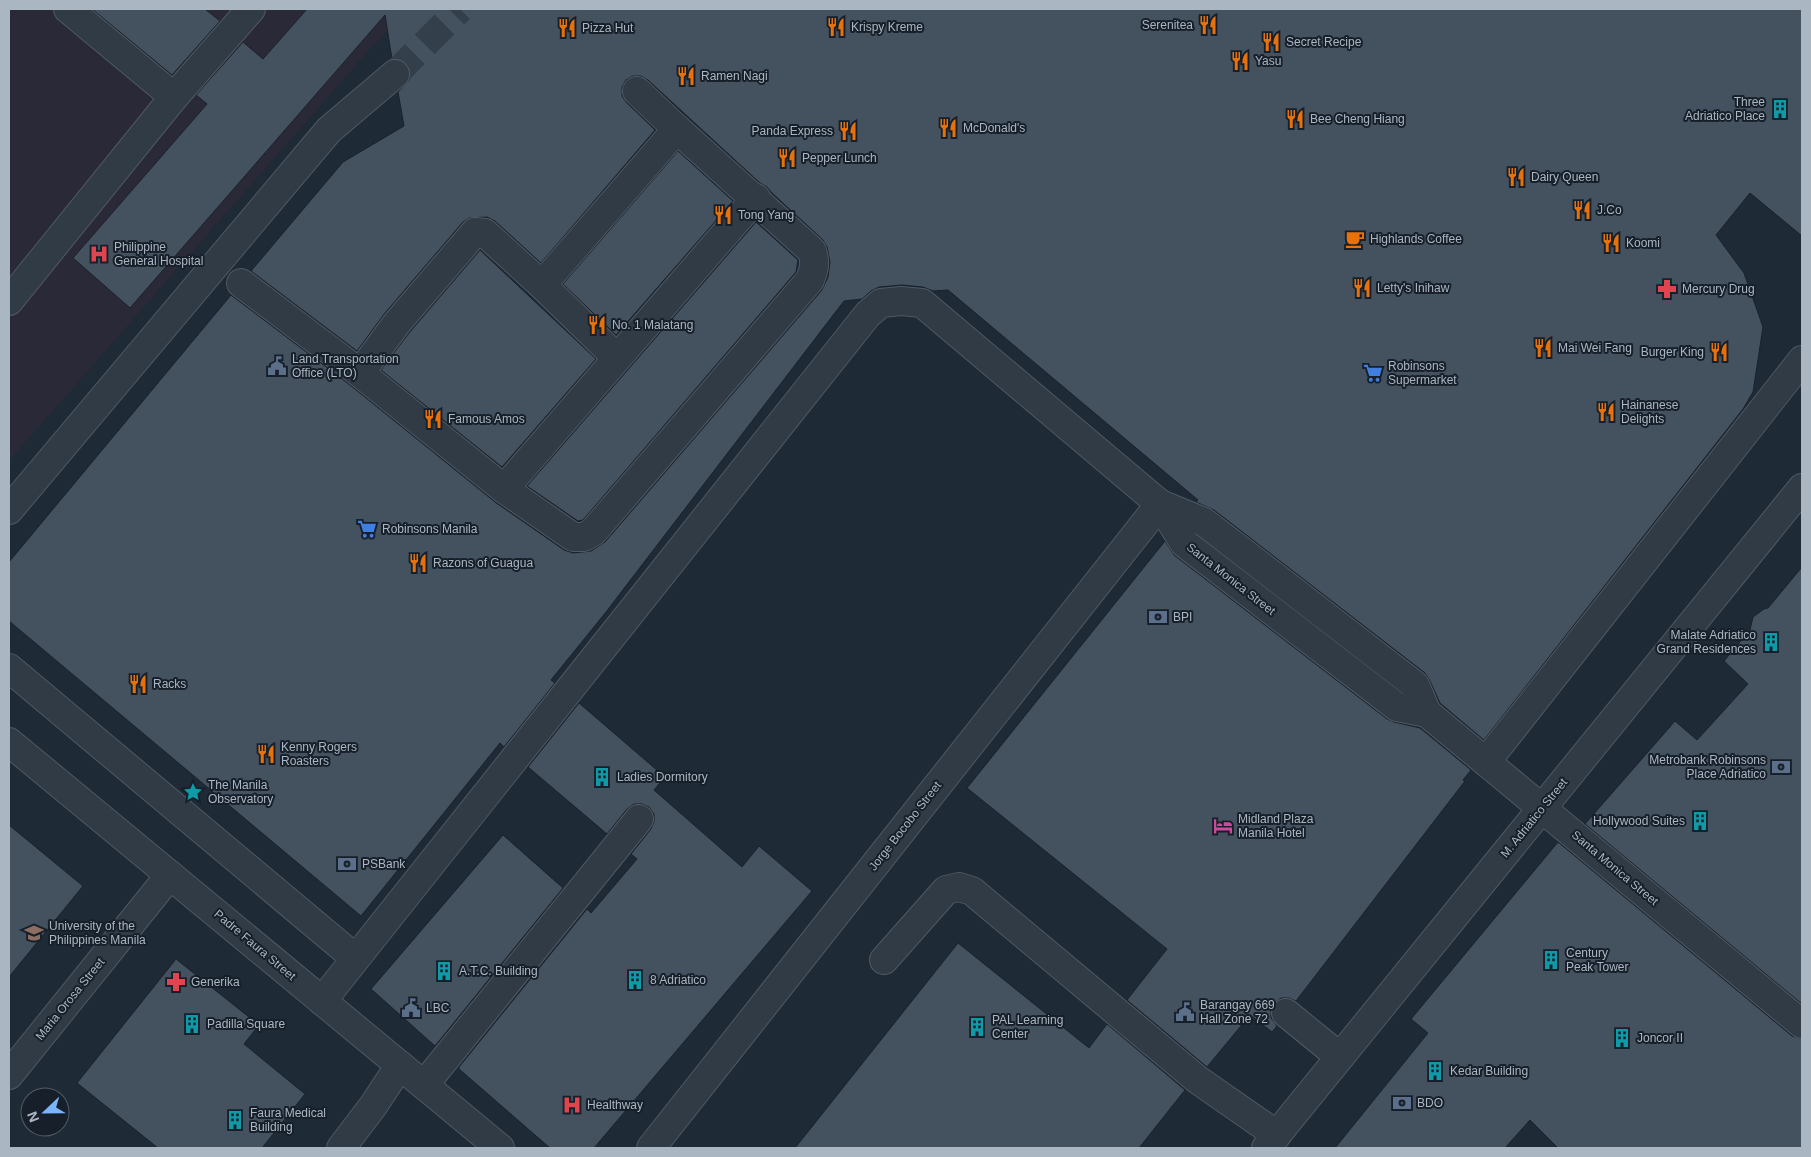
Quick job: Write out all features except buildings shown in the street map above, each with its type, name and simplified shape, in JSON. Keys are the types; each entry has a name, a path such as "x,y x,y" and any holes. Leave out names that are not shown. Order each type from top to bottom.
{"street":[{"path":"68,9 174,97"},
{"path":"9,301 174,97 251,9"},
{"path":"9,510 328,130 395,74"},
{"path":"242,283 360,373 504,489 573,538 584,537 593,532 810,280 815,268 812,251 637,91"},
{"path":"542,285 677,129"},
{"path":"504,489 756,198"},
{"path":"360,373 397,323 475,232 485,233 617,358"},
{"name":"Santa Monica Street","path":"355,958 868,314 881,303 901,301 922,303 1160,504 1204,522 1415,685 1428,713 1802,1024"},
{"path":"1486,762 1802,360"},
{"name":"M. Adriatico Street","path":"1271,1142 1802,488"},
{"name":"Jorge Bocobo Street","path":"650,1148 1160,504"},
{"path":"9,668 355,958 322,1001"},
{"name":"Padre Faura Street","path":"9,742 500,1148"},
{"path":"424,1085 639,819"},
{"name":"Maria Orosa Street","path":"9,1075 170,875"},
{"path":"884,960 946,890 959,887 972,890 1271,1142"},
{"path":"1286,1013 1340,1057"},
{"path":"341,1148 374,1106 400,1066"}],"shaded area":[{"name":"Philippine General Hospital","path":"9,9 409,9 371,48 9,461"}],"tunnel":[{"path":"395,74 460,9"}],"place":[{"name":"Serenitea","path":"1208,25"},
{"name":"Krispy Kreme","path":"836,27"},
{"name":"Pizza Hut","path":"567,28"},
{"name":"Secret Recipe","path":"1271,42"},
{"name":"Yasu","path":"1240,61"},
{"name":"Ramen Nagi","path":"686,76"},
{"name":"Three Adriatico Place","path":"1780,109"},
{"name":"Bee Cheng Hiang","path":"1295,119"},
{"name":"McDonald's","path":"948,128"},
{"name":"Panda Express","path":"848,131"},
{"name":"Pepper Lunch","path":"787,158"},
{"name":"Dairy Queen","path":"1516,177"},
{"name":"J.Co","path":"1582,210"},
{"name":"Tong Yang","path":"723,215"},
{"name":"Highlands Coffee","path":"1355,239"},
{"name":"Koomi","path":"1611,243"},
{"name":"Philippine General Hospital","path":"99,254"},
{"name":"Letty's Inihaw","path":"1362,288"},
{"name":"Mercury Drug","path":"1667,289"},
{"name":"No. 1 Malatang","path":"597,325"},
{"name":"Mai Wei Fang","path":"1543,348"},
{"name":"Burger King","path":"1719,352"},
{"name":"Land Transportation Office (LTO)","path":"277,366"},
{"name":"Robinsons Supermarket","path":"1373,373"},
{"name":"Hainanese Delights","path":"1606,412"},
{"name":"Famous Amos","path":"433,419"},
{"name":"Robinsons Manila","path":"367,529"},
{"name":"Razons of Guagua","path":"418,563"},
{"name":"BPI","path":"1158,617"},
{"name":"Malate Adriatico Grand Residences","path":"1771,642"},
{"name":"Racks","path":"138,684"},
{"name":"Kenny Rogers Roasters","path":"266,754"},
{"name":"Metrobank Robinsons Place Adriatico","path":"1781,767"},
{"name":"Ladies Dormitory","path":"602,777"},
{"name":"The Manila Observatory","path":"193,792"},
{"name":"Hollywood Suites","path":"1700,821"},
{"name":"Midland Plaza Manila Hotel","path":"1223,826"},
{"name":"PSBank","path":"347,864"},
{"name":"University of the Philippines Manila","path":"34,933"},
{"name":"Century Peak Tower","path":"1551,960"},
{"name":"A.T.C. Building","path":"444,971"},
{"name":"8 Adriatico","path":"635,980"},
{"name":"Generika","path":"176,982"},
{"name":"LBC","path":"411,1008"},
{"name":"Barangay 669 Hall Zone 72","path":"1185,1012"},
{"name":"Padilla Square","path":"192,1024"},
{"name":"PAL Learning Center","path":"977,1027"},
{"name":"Joncor II","path":"1622,1038"},
{"name":"Kedar Building","path":"1435,1071"},
{"name":"BDO","path":"1402,1103"},
{"name":"Healthway","path":"572,1105"},
{"name":"Faura Medical Building","path":"235,1120"}]}
